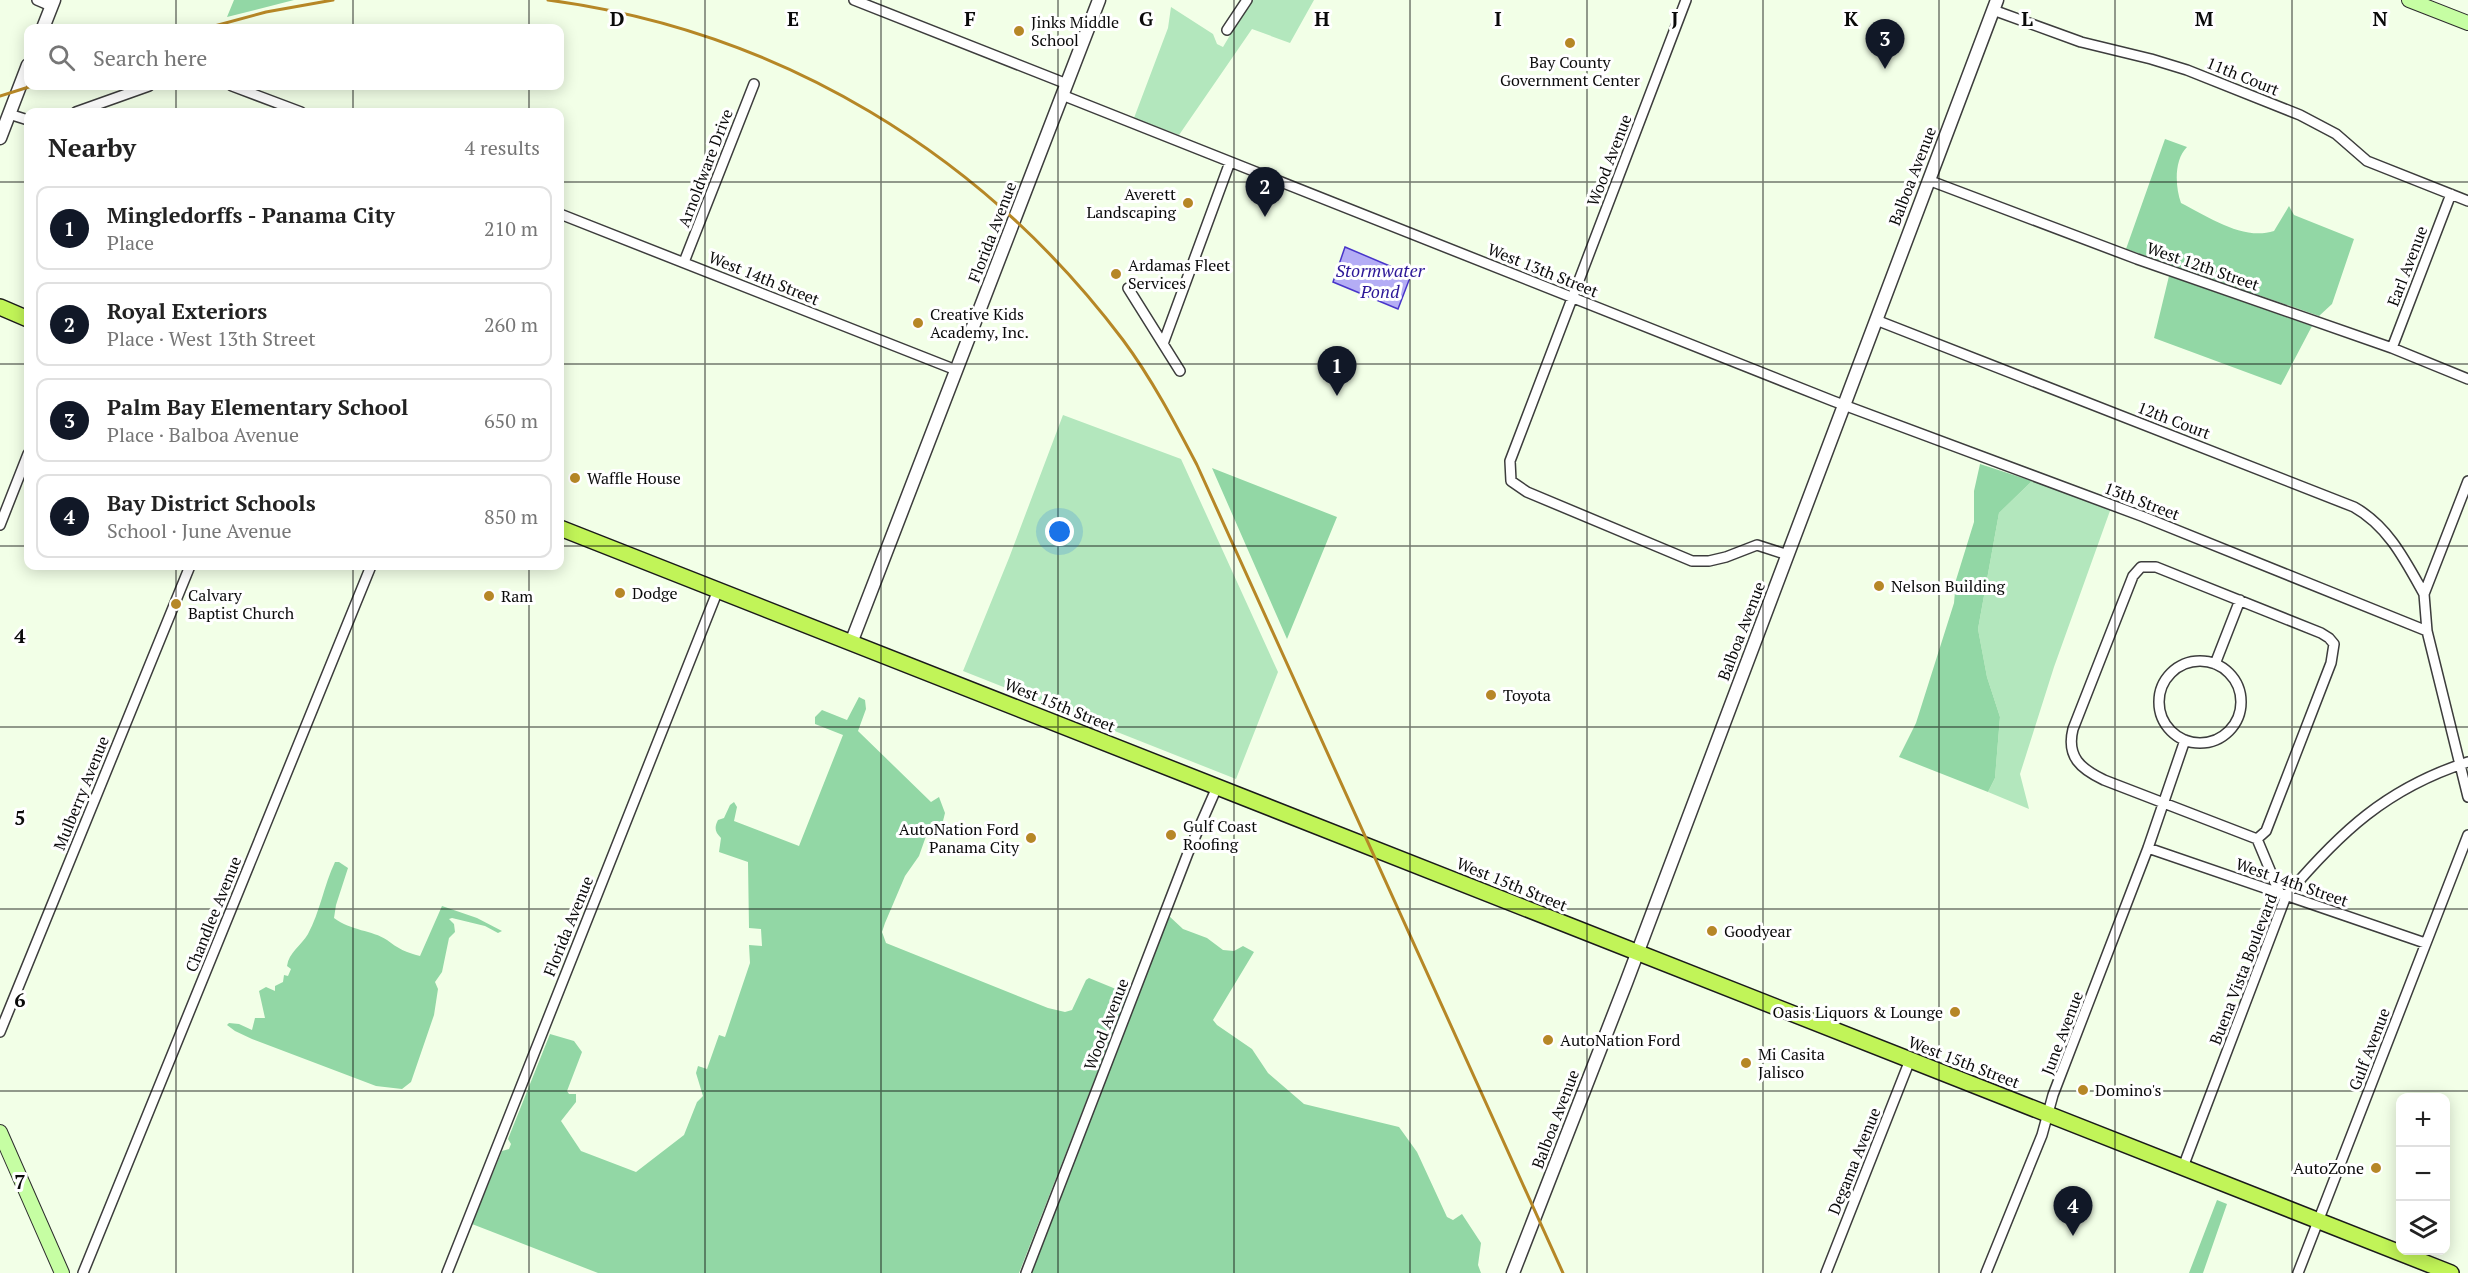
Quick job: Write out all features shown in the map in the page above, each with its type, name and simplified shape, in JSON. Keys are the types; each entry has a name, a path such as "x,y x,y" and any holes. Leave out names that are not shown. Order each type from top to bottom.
{"highway":[{"path":"0,308 24,317"},
{"name":"West 15th Street","path":"564,530 2451,1273"}],"main road":[{"path":"2409,0 2468,23"},
{"path":"0,1132 62,1273"}],"street":[{"path":"37,0 52,3 44,24"},
{"name":"West 13th Street","path":"854,0 1230,162 1844,405"},
{"name":"Florida Avenue","path":"851,643 1099,0"},
{"path":"1227,30 1247,0"},
{"name":"Wood Avenue","path":"1686,0 1510,461 1510,481 1527,492 1692,561 1709,561 1726,557 1757,545 1788,555"},
{"name":"Balboa Avenue","path":"1513,1273 1637,953 1995,5"},
{"name":"11th Court","path":"1995,5 2081,42 2187,70 2300,115 2336,134 2367,161 2468,201"},
{"path":"0,138 24,75"},
{"name":"Arnoldware Drive","path":"684,262 754,84"},
{"path":"87,108 138,90"},
{"path":"243,90 290,108"},
{"path":"9,114 24,119"},
{"path":"1163,344 1230,162"},
{"name":"West 12th Street","path":"1928,180 2137,259 2392,348 2468,379"},
{"name":"Earl Avenue","path":"2392,348 2451,194"},
{"name":"West 14th Street","path":"564,216 956,370"},
{"path":"1128,288 1180,371"},
{"name":"12th Court","path":"1876,320 2354,507 2369,515 2397,545 2424,594"},
{"name":"13th Street","path":"1844,405 2144,517 2427,630"},
{"path":"0,525 24,464"},
{"path":"2468,481 2424,594 2427,630 2465,763 2468,796"},
{"path":"2257,839 2266,831 2335,648 2332,641 2321,633 2156,567 2146,566 2137,570 2073,729 2071,750 2076,761 2083,768 2114,784 2257,839 2283,895"},
{"name":"Mulberry Avenue","path":"0,1032 188,570"},
{"name":"Chandlee Avenue","path":"83,1273 369,570"},
{"name":"Florida Avenue","path":"447,1273 718,590"},
{"path":"2215,664 2240,600"},
{"path":"2203,662 2215,664 2231,674 2238,684 2241,704 2238,716 2229,732 2219,739 2204,742 2185,740 2174,733 2162,716 2159,702 2161,689 2168,677 2181,666 2203,662"},
{"name":"June Avenue","path":"1986,1273 2042,1135 2148,848 2185,740"},
{"name":"Buena Vista Boulevard","path":"2183,1167 2283,895 2355,823 2379,804 2419,781 2465,763"},
{"name":"Wood Avenue","path":"1026,1273 1191,844 1217,787"},
{"name":"Gulf Avenue","path":"2298,1273 2468,835"},
{"name":"West 14th Street","path":"2148,848 2425,943"},
{"name":"Degama Avenue","path":"1826,1273 1910,1060"}],"green space":[{"path":"234,0 294,0 227,17"},
{"path":"1251,0 1314,0 1290,43 1252,29 1179,135 1134,118 1168,28 1171,7 1213,34 1217,44 1223,47"},
{"path":"2165,139 2187,147 2178,166 2179,196 2181,203 2203,215 2238,230 2262,233 2274,231 2289,206 2294,215 2354,239 2332,304 2319,316 2126,249"},
{"path":"2169,276 2312,326 2281,385 2154,338"},
{"path":"1063,415 1181,459 1278,672 1236,779 963,671"},
{"path":"1980,464 2032,481 1999,513 1978,629 1987,677 2000,717 1995,778 1988,792 1899,757 1916,723 1954,603 1956,580 1974,522 1974,491"},
{"path":"1212,468 1337,517 1287,639"},
{"path":"2032,481 2111,508 2054,667 2020,774 2029,809 1988,792 1995,778 2000,717 1987,677 1978,629 1999,513"},
{"path":"859,697 865,700 866,709 858,731 931,802 939,797 945,813 942,825 931,822 919,856 905,876 882,932 886,943 1048,1008 1065,1012 1072,1010 1089,978 1128,994 1019,1273 598,1273 472,1224 502,1151 509,1149 511,1144 508,1139 550,1034 574,1041 582,1052 567,1091 569,1094 576,1094 576,1102 561,1121 581,1151 636,1172 684,1135 697,1102 703,1096 696,1073 698,1066 707,1069 719,1035 725,1037 750,963 749,945 762,946 761,929 749,928 748,862 719,852 721,838 716,830 718,820 724,818 730,805 734,802 737,807 734,821 799,846 843,735 815,724 815,717 822,710 847,720"},
{"path":"335,862 348,868 334,918 347,926 381,937 406,952 420,956 442,906 477,918 502,931 498,933 485,926 449,919 454,924 455,932 449,938 442,972 435,982 438,989 434,1015 411,1082 402,1089 376,1086 252,1039 227,1025 229,1023 239,1024 252,1030 255,1018 265,1018 259,991 266,987 275,991 275,986 283,982 284,975 288,976 291,969 287,966 288,961 312,926"},
{"path":"1169,916 1183,929 1207,938 1223,950 1234,951 1243,946 1254,952 1213,1020 1252,1049 1268,1073 1304,1104 1399,1127 1417,1152 1447,1217 1453,1220 1462,1214 1481,1243 1478,1265 1481,1273 1031,1273"},
{"path":"2217,1200 2227,1204 2203,1273 2189,1273"}],"water":[{"name":"Stormwater Pond","path":"1345,247 1411,275 1398,309 1333,282"}],"railway":[{"path":"222,24 266,12 333,0"},
{"path":"548,0 634,16 716,40 795,72 870,112 940,158 1006,212 1067,273 1123,340 1172,417 1197,465 1563,1273"},
{"path":"0,96 24,88"}],"place":[{"name":"Jinks Middle School","path":"1019,31"},
{"name":"Bay County Government Center","path":"1570,43"},
{"name":"Palm Bay Elementary School","path":"1885,69"},
{"name":"Averett Landscaping","path":"1188,203"},
{"name":"Royal Exteriors","path":"1265,217"},
{"name":"Ardamas Fleet Services","path":"1116,274"},
{"name":"Creative Kids Academy, Inc.","path":"918,323"},
{"name":"Mingledorffs - Panama City","path":"1337,396"},
{"name":"Waffle House","path":"575,478"},
{"name":"Nelson Building","path":"1879,586"},
{"name":"Dodge","path":"620,593"},
{"name":"Ram","path":"489,596"},
{"name":"Calvary Baptist Church","path":"176,604"},
{"name":"Toyota","path":"1491,695"},
{"name":"Gulf Coast Roofing","path":"1171,835"},
{"name":"AutoNation Ford Panama City","path":"1031,838"},
{"name":"Goodyear","path":"1712,931"},
{"name":"Oasis Liquors & Lounge","path":"1955,1012"},
{"name":"AutoNation Ford","path":"1548,1040"},
{"name":"Mi Casita Jalisco","path":"1746,1063"},
{"name":"Domino's","path":"2083,1090"},
{"name":"AutoZone","path":"2376,1168"},
{"name":"Bay District Schools","path":"2073,1236"}]}
